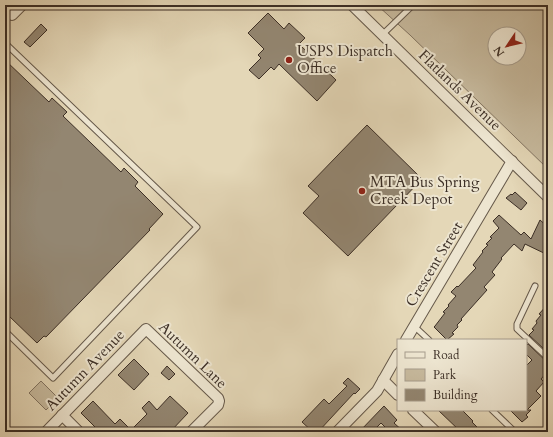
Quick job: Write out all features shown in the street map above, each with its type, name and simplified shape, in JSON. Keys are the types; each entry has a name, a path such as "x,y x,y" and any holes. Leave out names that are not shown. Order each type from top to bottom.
{"street":[{"path":"9,11 22,5"},
{"name":"Flatlands Avenue","path":"352,5 548,197"},
{"name":"Crescent Street","path":"407,339 512,161"},
{"name":"Autumn Lane","path":"146,329 218,398 218,405 191,432"},
{"name":"Autumn Avenue","path":"46,432 146,329"},
{"path":"337,432 377,391 397,356"},
{"path":"383,380 397,394"},
{"path":"414,411 436,432"},
{"path":"62,415 79,432"}],"lane":[{"path":"382,35 413,5"},
{"path":"5,43 197,227 53,378 5,331"},
{"path":"535,286 517,324 517,329 548,358"},
{"path":"414,326 428,339"},
{"path":"493,411 515,432"}],"green space":[{"path":"377,5 548,5 548,169 410,35"},
{"path":"41,381 58,398 46,410 29,393"}],"building":[{"name":"USPS Dispatch Office","path":"268,13 284,29 289,23 305,38 299,44 336,80 317,101 279,64 274,70 271,67 259,79 249,70 261,58 258,55 264,49 248,33"},
{"path":"41,24 47,30 30,47 24,42"},
{"path":"5,60 49,102 52,98 67,112 63,116 121,172 124,168 138,182 135,186 163,214 149,229 150,230 46,337 44,336 37,343 9,316 5,319"},
{"name":"MTA Bus Spring Creek Depot","path":"367,125 422,179 348,256 303,213 319,196 308,186"},
{"path":"515,192 527,203 521,210 506,198"},
{"path":"499,215 521,235 524,232 531,239 540,220 548,227 548,255 525,244 522,251 514,244 501,258 502,259 492,272 495,275 484,287 487,290 461,319 462,320 457,325 458,327 452,333 454,334 446,339 434,327 445,313 443,312 456,296 451,292 457,286 458,287 476,268 473,265 488,245 486,244 492,238 490,237 499,228 493,221"},
{"path":"548,304 548,347 545,350 529,335 534,330 532,329 541,315 539,314"},
{"path":"528,344 548,363 548,371 541,379 544,382 536,391 541,396 527,410 527,365 532,360 527,355"},
{"path":"134,359 149,374 134,390 118,375"},
{"path":"167,366 175,374 169,380 161,373"},
{"path":"348,378 360,389 355,394 354,393 318,432 313,432 302,422 324,399 329,404 347,386 343,383"},
{"path":"170,396 188,413 170,432 100,432 81,413 93,401 115,424 120,419 131,430 147,414 142,408 149,401 157,410"},
{"path":"384,406 397,420 394,423 404,432 390,432 381,423 372,432 359,432"},
{"path":"531,410 526,415 528,417 522,422 511,411"},
{"path":"439,411 463,411 482,432 461,432"}],"place":[{"name":"USPS Dispatch Office","path":"289,60"},
{"name":"MTA Bus Spring Creek Depot","path":"362,191"}]}
